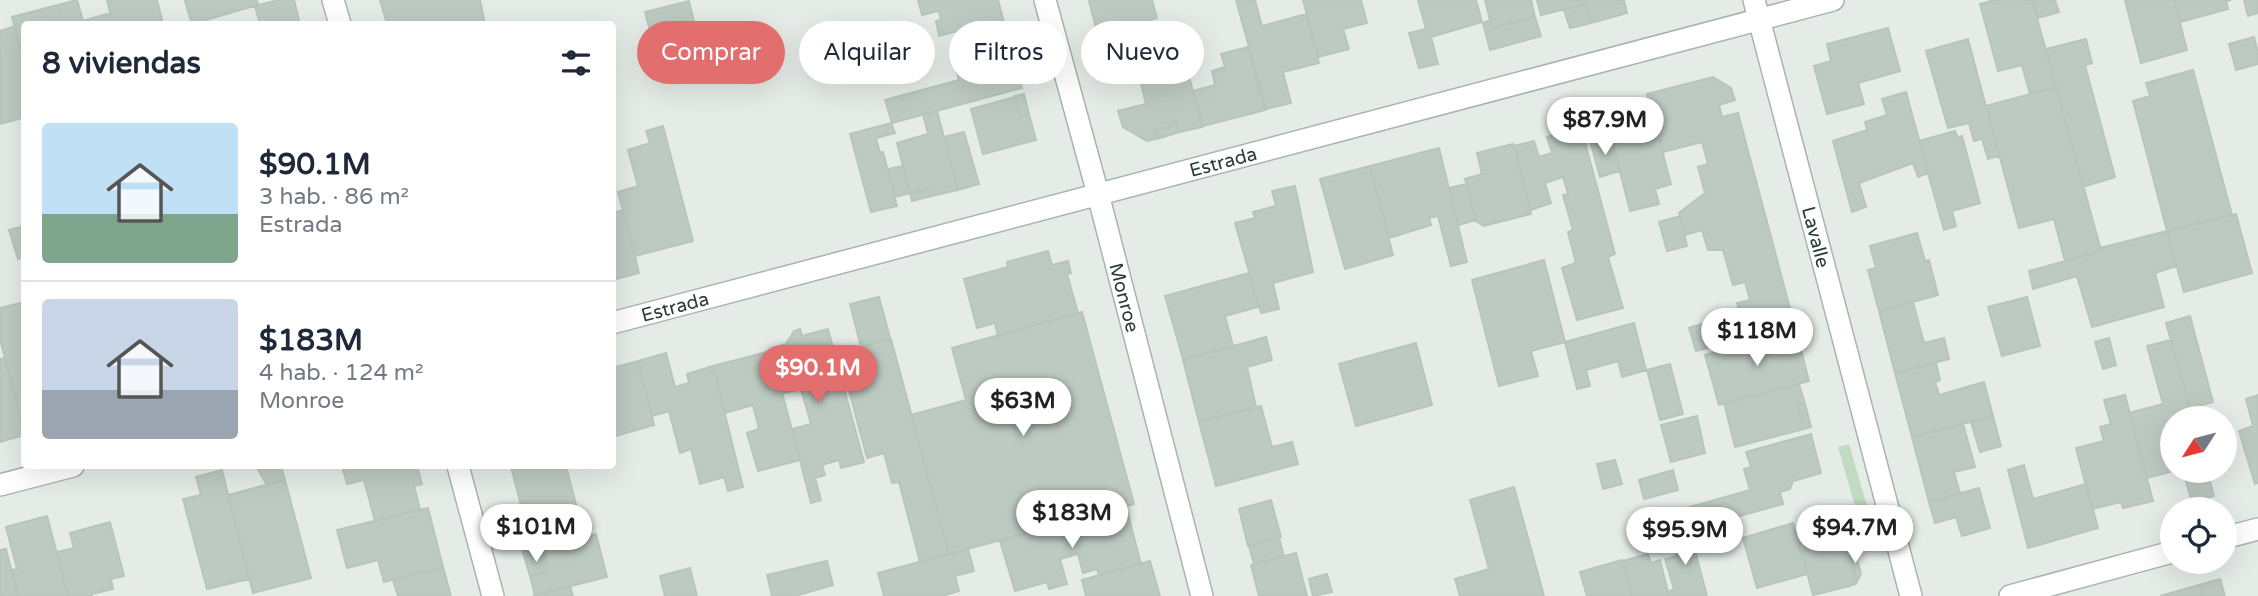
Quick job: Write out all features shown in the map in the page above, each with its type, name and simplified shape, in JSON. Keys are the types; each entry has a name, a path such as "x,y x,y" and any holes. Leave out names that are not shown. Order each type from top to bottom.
{"street":[{"path":"333,0 339,21"},
{"name":"Monroe","path":"1045,0 1202,596"},
{"name":"Estrada","path":"616,322 1098,194 1756,10 1833,0"},
{"name":"Lavalle","path":"1756,10 1911,596"},
{"path":"0,485 61,469"},
{"path":"459,469 493,596"},
{"path":"2237,535 2258,529"},
{"path":"2010,596 2160,555"}],"green space":[{"path":"1849,444 1871,520 1860,523 1838,447"}],"building":[{"path":"77,0 83,21 63,21 58,5"},
{"path":"107,0 157,0 162,21 112,21"},
{"path":"257,0 258,5 202,21 191,21 185,1"},
{"path":"278,0 294,0 299,21 259,21 255,6"},
{"path":"380,0 480,0 484,21 386,21"},
{"path":"918,0 998,0 1004,21 949,21 949,33 939,36 936,21 941,20 939,11 922,15"},
{"path":"1152,0 1157,18 1147,21 1094,21 1089,1"},
{"path":"1236,0 1255,0 1262,26 1306,14 1319,63 1283,72 1291,103 1266,109"},
{"path":"1303,0 1361,0 1367,23 1343,29 1349,49 1318,57"},
{"path":"1418,0 1476,0 1482,22 1431,37 1438,64 1419,68 1409,33 1426,29"},
{"path":"1485,0 1531,0 1535,17 1492,28"},
{"path":"1537,0 1585,0 1586,4 1541,15"},
{"path":"1585,0 1624,0 1627,13 1591,23"},
{"path":"1995,0 2032,0 2056,87 2030,94 2022,65 1998,71 1980,4"},
{"path":"2033,0 2055,0 2059,12 2038,18"},
{"path":"2125,0 2174,0 2187,50 2141,63"},
{"path":"2174,0 2231,0 2226,1 2228,9 2180,22"},
{"path":"2244,0 2258,0 2258,13 2248,16"},
{"path":"689,1 694,21 647,21 645,12"},
{"path":"1586,4 1591,23 1570,28 1564,10"},
{"path":"58,5 63,21 21,21 21,52 12,17"},
{"path":"110,13 112,21 83,21"},
{"path":"1535,17 1541,36 1490,50 1483,23 1490,20 1492,28"},
{"path":"15,26 21,51 21,118 0,124 0,31"},
{"path":"1888,28 1900,71 1858,83 1864,104 1827,114 1814,66 1831,61 1827,44"},
{"path":"2254,37 2258,64 2236,70 2229,44"},
{"path":"1968,39 1999,156 1988,159 1982,139 1974,141 1969,123 1948,128 1926,51"},
{"path":"2086,39 2092,63 2085,65 2115,177 2083,187 2046,49"},
{"path":"1248,47 1265,110 1203,126 1193,91 1215,85 1212,71 1225,67 1221,54"},
{"path":"2193,70 2232,215 2167,231 2133,101 2150,96 2146,83"},
{"path":"1713,77 1731,88 1735,100 1719,105 1722,117 1738,113 1796,331 1748,344 1737,303 1750,300 1745,282 1733,285 1723,250 1708,250 1702,230 1685,235 1679,213 1705,193 1698,167 1708,164 1702,142 1663,152 1647,94"},
{"path":"949,83 1021,84 1022,88 892,123 885,100"},
{"path":"1141,84 1191,84 1202,127 1179,132 1177,121 1169,124 1169,127 1154,131 1156,139 1147,141 1123,127 1118,111 1146,104"},
{"path":"2056,87 2101,250 2065,261 2054,219 2019,228 1986,106"},
{"path":"1906,92 1928,173 1918,177 1913,163 1859,183 1866,207 1852,212 1833,141 1867,130 1865,122 1887,115 1882,99"},
{"path":"1024,94 1029,114 1020,117 1015,96"},
{"path":"1015,97 1020,117 1029,114 1036,140 983,154 971,109"},
{"path":"937,111 958,190 931,196 929,189 910,193 897,143 928,134 923,114"},
{"path":"1176,122 1179,132 1157,139 1155,131 1170,127 1169,124"},
{"path":"891,123 895,133 876,138 880,153 883,152 897,206 871,212 850,134"},
{"path":"1580,124 1615,254 1608,257 1623,308 1577,320 1562,268 1576,263 1568,232 1573,230 1563,195 1568,194 1563,177 1545,183 1551,203 1531,210 1514,146 1534,141 1539,157 1552,153 1547,137 1558,134 1558,130"},
{"path":"1655,124 1671,184 1655,189 1659,204 1630,211 1611,136"},
{"path":"663,126 693,241 635,256 618,192 638,186 628,150 650,143 646,131"},
{"path":"1955,131 1958,138 1962,136 1980,203 1952,211 1956,226 1944,230 1919,141"},
{"path":"964,132 979,184 958,190 944,137"},
{"path":"1611,138 1619,171 1600,177 1591,144"},
{"path":"1513,144 1531,214 1484,226 1476,221 1465,179 1482,174 1477,153"},
{"path":"1439,148 1467,262 1451,266 1438,216 1429,218 1431,225 1389,238 1370,166"},
{"path":"903,166 910,193 895,197 888,169"},
{"path":"1370,166 1393,255 1345,269 1320,179"},
{"path":"1467,184 1476,220 1458,225 1449,188"},
{"path":"1295,186 1313,272 1273,283 1279,309 1261,313 1235,223 1255,218 1253,212 1276,206 1272,191"},
{"path":"929,189 931,196 912,201 910,193"},
{"path":"623,210 639,273 616,279 616,212"},
{"path":"2236,214 2252,273 2184,292 2167,231"},
{"path":"1680,216 1687,246 1667,251 1659,222"},
{"path":"21,227 21,258 18,259 9,230"},
{"path":"2167,231 2176,266 2155,273 2164,307 2092,327 2077,276 2033,289 2029,271 2101,251 2100,248"},
{"path":"1917,233 1925,261 1929,260 1938,295 1879,311 1868,270 1876,268 1870,246"},
{"path":"1048,251 1052,265 1068,261 1071,273 1067,274 1078,313 998,336 995,323 977,328 964,279 1008,267 1007,262"},
{"path":"1544,260 1565,342 1531,351 1538,376 1499,386 1472,280"},
{"path":"1249,273 1258,307 1225,316 1233,346 1183,359 1165,296"},
{"path":"879,297 890,338 861,347 850,304"},
{"path":"2027,297 2040,346 2002,356 1988,307"},
{"path":"1913,302 1924,343 1944,338 1949,359 1895,373 1879,311"},
{"path":"21,303 21,418 0,339 0,308"},
{"path":"1082,312 1134,504 949,554 911,415 966,400 952,348"},
{"path":"2190,316 2213,402 2189,406 2166,323"},
{"path":"1708,322 1715,346 1696,351 1689,328"},
{"path":"1634,323 1646,370 1622,377 1618,361 1586,370 1590,386 1577,389 1565,342"},
{"path":"800,329 802,336 828,329 864,462 841,468 839,460 822,465 825,475 815,478 821,500 811,503 792,429 811,424 801,389 783,393 771,349 786,344 794,331"},
{"path":"1725,329 1730,349 1716,352 1711,333"},
{"path":"1796,331 1809,381 1719,405 1705,355"},
{"path":"1266,337 1272,360 1247,367 1256,407 1199,422 1183,360"},
{"path":"2109,338 2116,365 2103,369 2095,342"},
{"path":"891,339 949,554 920,562 899,482 892,483 884,453 867,458 839,353"},
{"path":"2171,340 2190,406 2160,406 2160,474 2147,478 2129,413 2163,404 2147,346"},
{"path":"1416,343 1432,405 1356,426 1339,364"},
{"path":"771,351 800,460 758,471 747,433 759,429 753,405 725,413 713,366"},
{"path":"666,353 675,387 689,383 687,374 713,366 743,487 728,491 724,477 700,484 691,449 680,453 669,411 652,416 638,361"},
{"path":"5,358 21,423 21,436 0,442 0,359"},
{"path":"638,361 654,425 616,436 616,367"},
{"path":"1936,363 1940,380 1935,382 1939,395 1984,382 1993,416 1912,437 1895,373"},
{"path":"1670,364 1683,414 1660,420 1647,370"},
{"path":"1799,384 1805,404 1798,405 1804,429 1735,447 1724,403"},
{"path":"2125,395 2153,501 2123,508 2121,502 2092,509 2076,448 2104,441 2100,427 2111,424 2104,400"},
{"path":"2258,395 2258,483 2255,484 2239,431 2253,426 2246,399"},
{"path":"1805,404 1811,427 1804,429 1798,406"},
{"path":"1261,406 1272,447 1292,442 1298,464 1216,486 1199,422"},
{"path":"1697,416 1705,453 1671,462 1661,425"},
{"path":"1993,416 2001,446 1980,452 1971,422"},
{"path":"1963,424 1975,467 1954,472 1960,493 1929,502 1912,437"},
{"path":"1811,434 1821,473 1793,481 1790,489 1780,492 1783,504 1689,530 1683,509 1750,490 1744,469 1751,467 1746,452"},
{"path":"1615,460 1622,484 1603,489 1597,464"},
{"path":"2024,465 2033,499 2086,484 2098,528 2028,548 2008,470"},
{"path":"258,469 282,469 285,480 267,485"},
{"path":"343,469 418,469 422,484 414,486 420,509 375,521 364,480 347,484"},
{"path":"512,469 567,469 579,516 518,532 513,512 522,509"},
{"path":"222,470 249,579 207,589 183,499 201,495 196,477"},
{"path":"1673,470 1678,490 1644,499 1639,480"},
{"path":"285,480 311,578 253,593 228,495"},
{"path":"2186,483 2210,483 2214,496 2191,497"},
{"path":"1514,487 1544,596 1460,596 1455,579 1489,569 1470,500"},
{"path":"1979,488 1990,528 1962,536 1956,517 1935,523 1929,502"},
{"path":"1271,500 1281,537 1248,546 1239,509"},
{"path":"1126,507 1141,564 1099,575 1097,569 1083,573 1078,554 1060,559 1067,584 1049,589 1047,582 1015,591 1000,541"},
{"path":"428,508 443,567 384,582 378,560 347,568 337,530"},
{"path":"47,516 68,596 18,596 12,570 17,569 6,527"},
{"path":"576,517 581,539 596,534 607,577 535,595 530,576 548,572 543,552 524,556 518,532"},
{"path":"1846,518 1853,546 1848,547 1855,576 1850,586 1813,595 1796,532"},
{"path":"110,522 124,576 111,579 113,589 91,594 92,596 68,596 57,552 74,548 70,533"},
{"path":"1793,523 1807,574 1757,588 1743,538"},
{"path":"1689,528 1707,596 1669,596 1668,592 1674,589 1665,559 1677,556 1671,533"},
{"path":"1279,538 1284,556 1254,564 1249,546"},
{"path":"1853,546 1861,574 1856,584 1850,586 1856,576 1848,547"},
{"path":"6,549 18,596 0,596 0,550"},
{"path":"968,549 974,571 955,576 959,591 942,596 884,596 878,573"},
{"path":"543,552 548,571 530,576 524,556"},
{"path":"1296,553 1307,596 1259,596 1251,565"},
{"path":"1648,554 1651,563 1660,560 1669,596 1632,596 1623,561"},
{"path":"1622,560 1632,596 1587,596 1580,572"},
{"path":"827,561 833,585 795,596 772,596 767,575"},
{"path":"1150,561 1160,596 1086,596 1082,580"},
{"path":"1150,561 1160,596 1086,596 1082,580"},
{"path":"443,567 451,596 398,596 393,580"},
{"path":"690,568 697,596 665,596 660,576"},
{"path":"1327,574 1332,592 1313,596 1309,579"},
{"path":"2220,579 2225,596 2202,596 2199,585"},
{"path":"2199,585 2202,596 2160,596"},
{"path":"570,586 573,596 534,595"}]}
